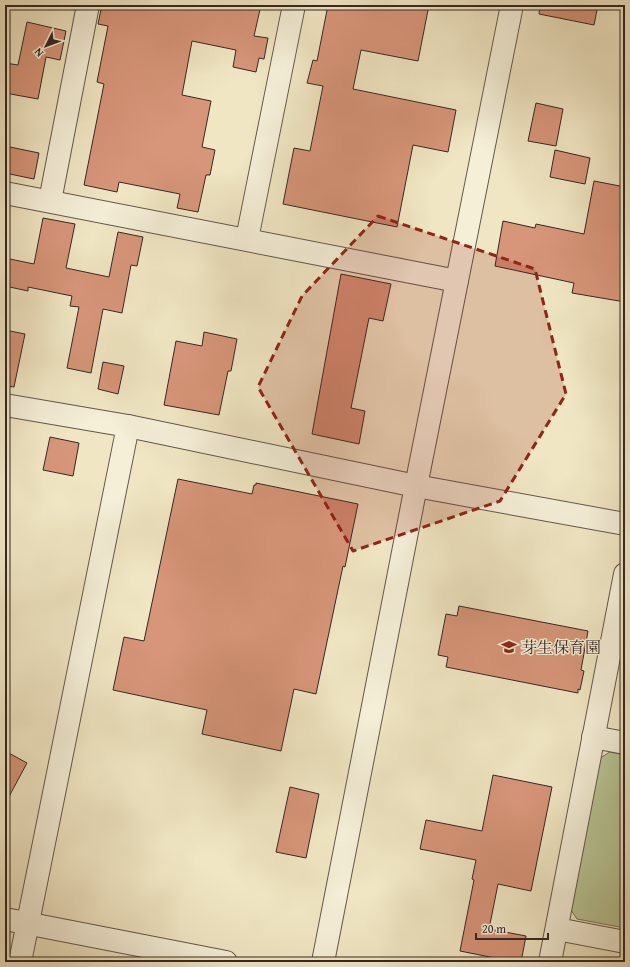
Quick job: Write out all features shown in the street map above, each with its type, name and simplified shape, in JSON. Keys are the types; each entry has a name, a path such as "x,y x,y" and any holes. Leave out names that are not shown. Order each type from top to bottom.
{"street":[{"path":"50,201 88,5"},
{"path":"247,239 294,5"},
{"path":"324,962 456,281 512,5"},
{"path":"5,193 456,281"},
{"path":"5,405 128,426 416,486 625,524"},
{"path":"20,962 128,426"},
{"path":"550,962 625,574"},
{"path":"593,737 625,743"},
{"path":"5,919 226,962"},
{"path":"557,929 625,942"}],"highlighted area":[{"path":"378,216 535,269 566,394 500,501 353,551 258,387 302,296"}],"green space":[{"path":"610,752 625,755 625,928 577,919 571,910 600,758"}],"building":[{"path":"102,5 261,5 254,36 268,38 264,59 259,58 256,72 233,67 236,50 192,41 182,95 211,101 202,147 215,150 210,175 206,175 198,212 177,208 180,194 119,182 117,192 84,185 104,84 97,82 108,26 98,24"},
{"path":"328,5 429,5 418,61 361,50 353,89 456,110 448,152 413,145 397,227 283,204 294,148 310,151 323,86 307,83 313,60 317,61"},
{"path":"540,5 598,5 594,25 539,14"},
{"path":"27,22 66,31 60,60 46,57 38,99 5,93 5,63 18,65"},
{"path":"536,103 563,109 556,146 528,141"},
{"path":"5,146 39,153 34,179 5,173"},
{"path":"555,150 590,158 585,184 550,177"},
{"path":"594,181 625,187 625,302 572,293 574,283 495,266 503,221 535,228 536,224 584,234"},
{"path":"43,218 75,224 66,268 109,277 118,232 143,237 137,266 131,265 122,313 103,309 91,373 67,368 79,307 70,306 72,296 28,287 28,291 5,286 5,258 34,264"},
{"path":"341,274 391,284 383,321 369,318 351,408 365,411 359,444 312,434"},
{"path":"5,330 25,334 14,387 5,386"},
{"path":"204,332 237,339 231,371 228,371 219,415 164,405 176,341 202,346"},
{"path":"103,362 124,366 118,394 98,389"},
{"path":"50,437 79,443 73,476 43,470"},
{"path":"178,479 252,494 256,483 358,504 345,567 343,566 316,694 294,689 281,751 202,734 207,710 113,690 124,637 144,641"},
{"path":"459,606 588,631 581,670 584,671 578,693 446,667 448,657 438,655 446,614 457,616"},
{"path":"5,751 27,763 5,804"},
{"path":"493,775 552,787 531,891 498,884 489,929 526,936 521,962 460,951 474,880 472,879 476,860 420,849 426,820 482,831"},
{"path":"290,787 319,794 306,858 276,852"}],"place":[{"name":"芽生保育園","path":"509,647"}]}
